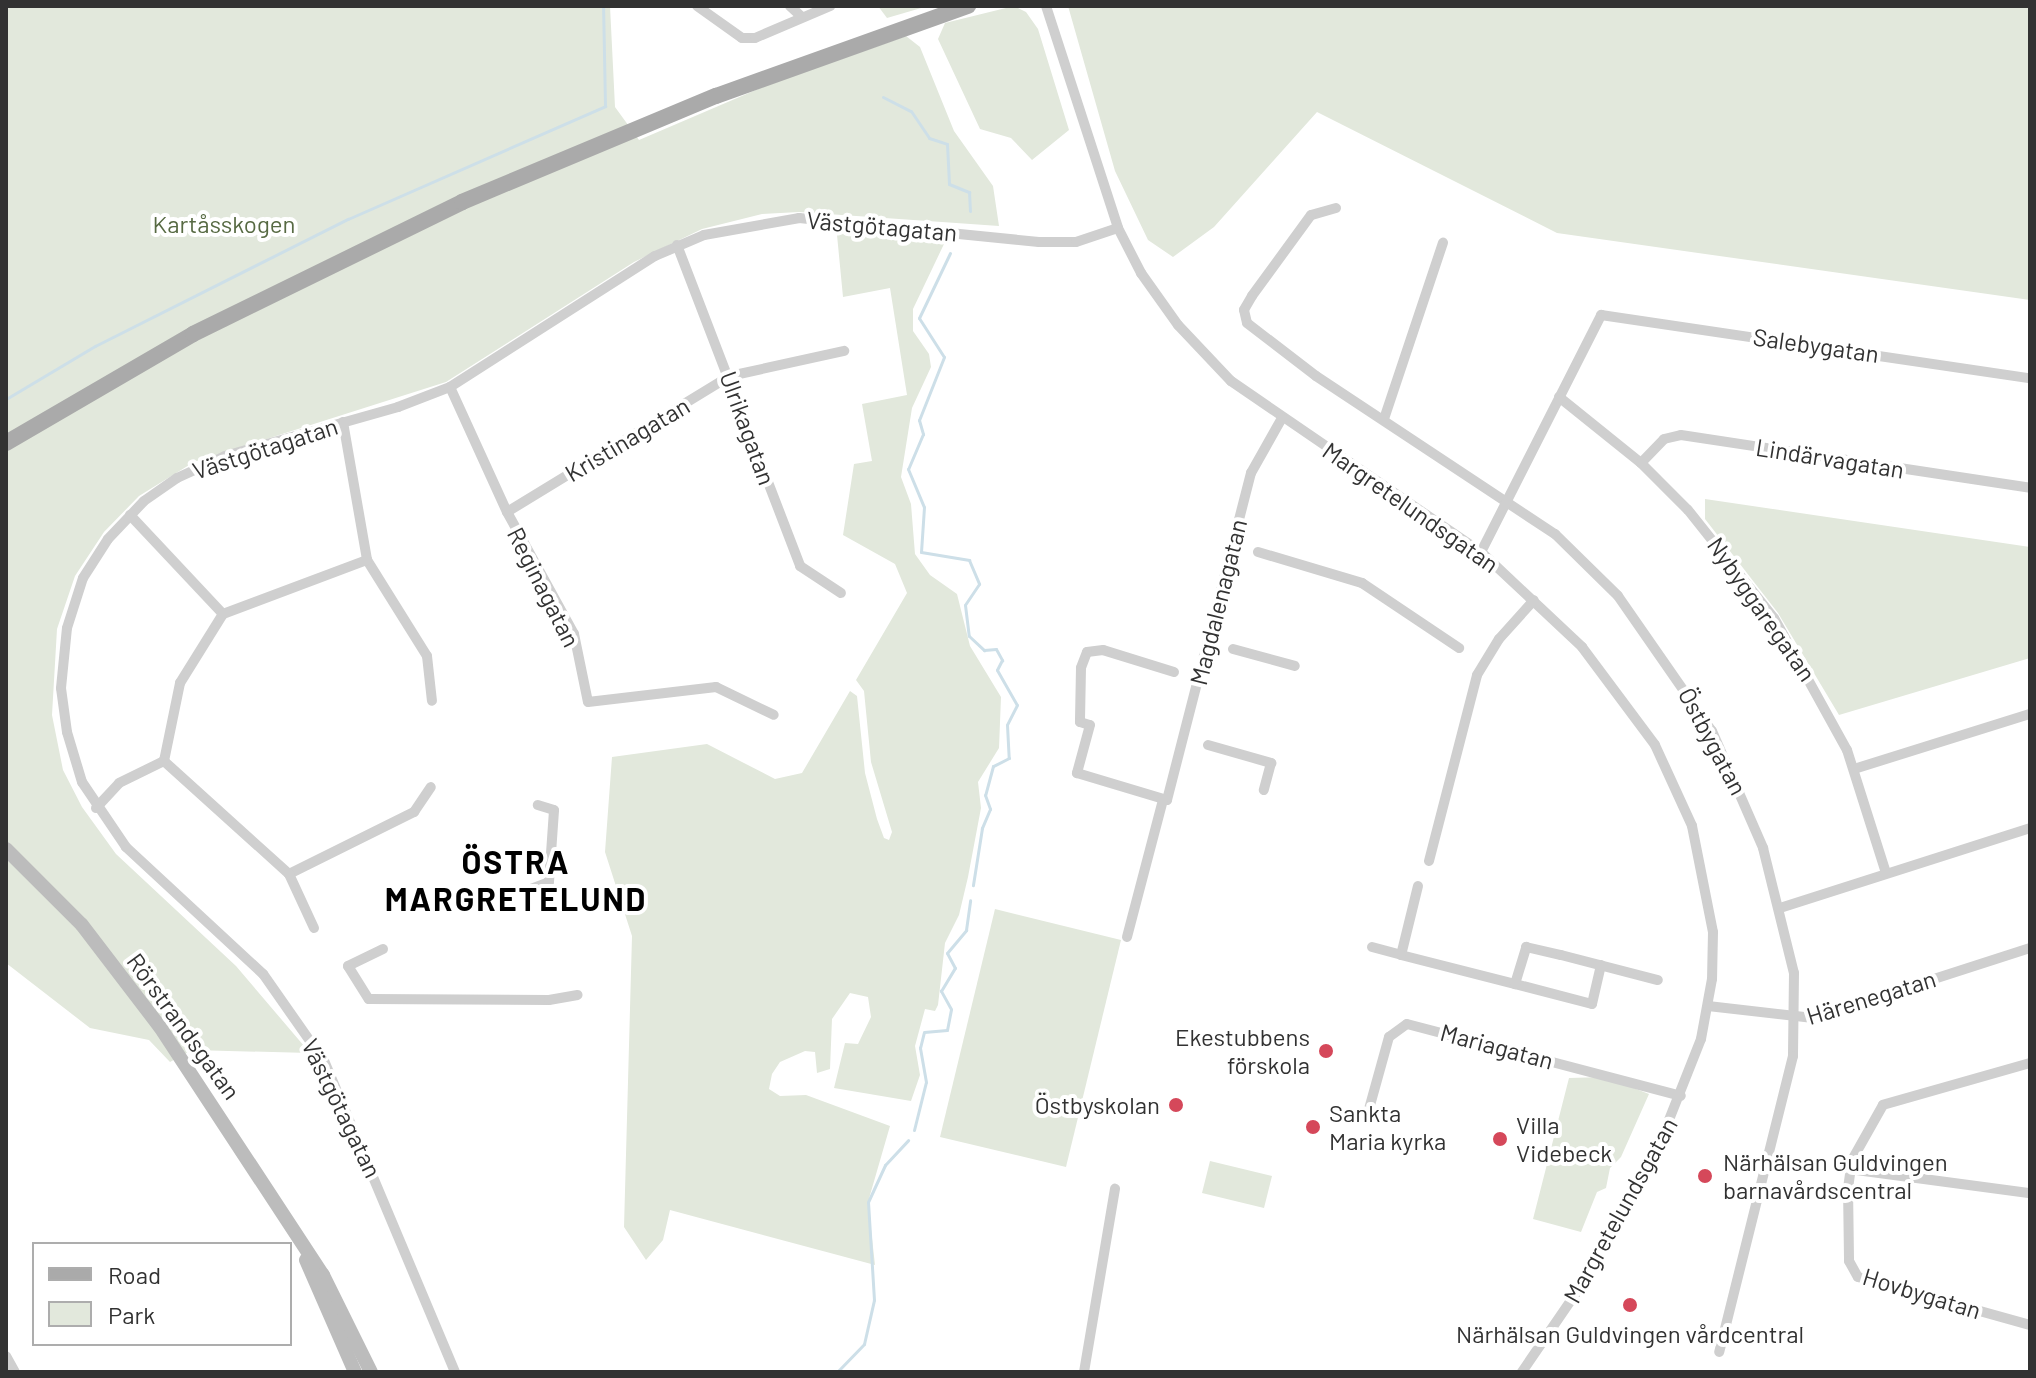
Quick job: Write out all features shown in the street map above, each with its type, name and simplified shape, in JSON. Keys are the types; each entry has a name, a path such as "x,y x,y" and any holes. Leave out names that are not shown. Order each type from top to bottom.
{"main road":[{"path":"6,443 193,334 420,221 703,102 968,6"},
{"name":"Rörstrandsgatan","path":"6,849 82,925 160,1027 235,1136 302,1249 355,1372"},
{"name":"Rörstrandsgatan","path":"302,1249 323,1275 371,1372"}],"street":[{"path":"697,6 742,38 755,38 830,6"},
{"path":"790,6 802,17"},
{"name":"Margretelundsgatan","path":"1046,6 1118,228 1141,273 1195,345 1231,381 1481,552 1534,600 1601,667 1633,710 1682,799 1711,905 1708,1006 1681,1096 1654,1158 1592,1267 1522,1372"},
{"name":"Östbygatan","path":"1336,208 1311,215 1252,296 1244,310 1247,323 1555,534 1618,596 1690,693 1743,795 1780,908 1794,973 1795,1020 1787,1093 1719,1352"},
{"name":"Västgötagatan","path":"455,1372 347,1107 308,1035 263,974 126,847 96,808 67,732 63,652 83,578 130,515 160,488 197,467 450,387 677,245 747,223 799,218 1039,242 1076,242 1118,228"},
{"path":"1384,419 1443,243"},
{"name":"Ulrikagatan","path":"677,245 730,376 800,566 841,593"},
{"name":"Salebygatan","path":"1559,397 1601,315 2030,378"},
{"name":"Kristinagatan","path":"507,512 730,376 844,351"},
{"name":"Reginagatan","path":"450,387 507,512 574,634 588,702 716,687 774,715"},
{"path":"1481,552 1510,502 1559,397"},
{"name":"Nybyggaregatan","path":"1559,397 1641,463 1710,533 1767,607 1813,680 1854,769 1886,873"},
{"name":"Magdalenagatan","path":"1127,937 1251,473 1282,418"},
{"path":"343,422 367,560 427,656 432,701"},
{"name":"Lindärvagatan","path":"1641,463 1664,439 1681,435 2030,488"},
{"path":"130,515 223,614"},
{"path":"1258,552 1343,573 1459,648"},
{"path":"164,761 180,683 223,614 367,560"},
{"path":"1429,861 1477,675 1499,639 1534,600"},
{"path":"1233,649 1295,666"},
{"path":"1166,796 1077,773 1090,725 1080,722 1081,668 1087,652 1103,650 1174,672"},
{"path":"1854,769 2030,714"},
{"path":"1208,745 1271,763 1264,790"},
{"path":"96,808 119,783 164,761"},
{"path":"164,761 289,874 314,928"},
{"path":"289,874 414,812 431,787"},
{"path":"531,889 549,882 554,810 538,805"},
{"path":"1780,908 2030,828"},
{"path":"1401,955 1418,886"},
{"path":"1372,947 1592,1004 1601,965"},
{"path":"1515,984 1526,947 1658,980"},
{"name":"Härenegatan","path":"1708,1006 1795,1020 2030,948"},
{"path":"383,949 348,966 369,999 549,1000 578,995"},
{"name":"Mariagatan","path":"1369,1109 1389,1037 1407,1024 1681,1096"},
{"name":"Hovbygatan","path":"2030,1063 1887,1103 1849,1169 1849,1261 1854,1274 2030,1325"},
{"path":"1849,1169 2030,1193"},
{"path":"1084,1372 1115,1189"},
{"path":"6,1356 15,1372"}],"green space":[{"name":"Kartåsskogen","path":"6,6 610,6 615,107 639,140 765,86 906,36 920,47 954,131 993,186 999,226 799,212 762,214 702,229 634,262 446,382 194,462 139,496 104,532 75,576 57,629 52,715 63,770 82,807 116,854 236,966 310,1053 192,1050 170,1062 149,1040 90,1028 6,963"},
{"path":"878,6 928,6 887,18"},
{"path":"1014,6 1026,12 1038,29 1069,130 1032,160 1011,138 980,129 938,39 945,23"},
{"path":"1068,6 2030,6 2030,300 1557,233 1317,112 1214,227 1173,257 1148,240 1115,171"},
{"path":"848,229 935,237 944,244 913,309 913,331 929,354 931,367 912,408 901,477 911,504 915,554 930,575 957,594 970,646 1001,697 999,748 978,782 981,808 968,877 959,915 945,943 938,1005 935,1011 925,1009 915,1046 920,1075 911,1101 834,1088 845,1043 858,1044 871,1017 868,997 850,993 832,1019 830,1069 817,1073 815,1052 805,1051 780,1062 772,1074 769,1089 780,1096 806,1095 890,1126 868,1202 875,1265 670,1210 663,1240 646,1260 624,1227 632,936 605,852 612,757 707,744 775,779 802,773 850,691 857,696 865,773 877,819 884,838 889,840 892,832 871,762 864,691 856,680 907,593 895,564 843,535 854,464 872,461 862,404 907,395 890,288 843,297 837,235"},
{"path":"1705,499 2030,547 2030,658 1839,715 1778,613 1705,519"},
{"path":"995,909 1121,940 1066,1167 940,1137"},
{"path":"1605,1077 1649,1094 1621,1157 1610,1168 1606,1188 1597,1192 1581,1232 1533,1219 1569,1078"},
{"path":"1210,1161 1272,1176 1264,1208 1202,1193"}],"waterway":[{"path":"6,399 95,346 348,219 605,106 603,6"},
{"path":"883,97 911,111 929,138 947,144 949,184 969,192 970,211"},
{"path":"950,253 919,318 944,357 919,420 923,434 908,469 924,507 921,552 969,560 979,584 965,605 969,636 984,650 996,649 1002,660 997,670 1017,705 1007,725 1009,758 993,766 985,795 990,809 982,828 973,885"},
{"path":"914,1130 926,1082 920,1048 924,1032 947,1030 951,1009 941,991 955,968 947,953 966,930 970,900"},
{"path":"837,1372 864,1344 874,1300 868,1202 885,1165 908,1140"}],"place":[{"name":"Ekestubbens förskola","path":"1326,1051"},
{"name":"Östbyskolan","path":"1176,1105"},
{"name":"Sankta Maria kyrka","path":"1313,1127"},
{"name":"Villa Videbeck","path":"1500,1139"},
{"name":"Närhälsan Guldvingen barnavårdscentral","path":"1705,1176"},
{"name":"Närhälsan Guldvingen vårdcentral","path":"1630,1305"}],"district":[{"name":"ÖSTRA MARGRETELUND","path":"516,880"}]}
